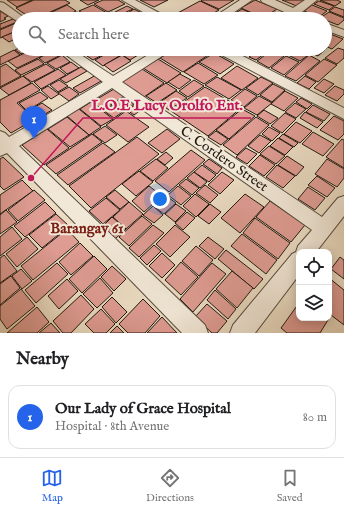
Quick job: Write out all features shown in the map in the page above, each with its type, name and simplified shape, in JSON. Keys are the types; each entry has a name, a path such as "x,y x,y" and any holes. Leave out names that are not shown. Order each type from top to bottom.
{"street":[{"path":"127,0 150,12"},
{"path":"227,12 247,0"},
{"path":"266,0 294,12 312,0"},
{"path":"0,4 12,13"},
{"name":"C. Cordero Street","path":"74,56 324,228"},
{"path":"155,56 3,144 197,333"},
{"path":"233,56 344,114"},
{"path":"307,249 344,203"},
{"path":"241,333 296,264"}],"building":[{"path":"7,0 32,0 17,7"},
{"path":"34,0 65,0 70,3 50,12 22,12 16,8"},
{"path":"80,0 99,0 88,5"},
{"path":"103,0 118,0 125,4 108,12 94,4"},
{"path":"140,0 168,0 154,7"},
{"path":"202,0 234,0 219,9 201,1"},
{"path":"255,0 277,9 272,12 250,12 241,8"},
{"path":"282,0 309,0 299,7"},
{"path":"320,0 337,0 341,2 335,6"},
{"path":"200,1 219,10 215,12 180,12"},
{"path":"319,1 334,6 329,10 314,4"},
{"path":"67,5 76,11 74,12 52,12"},
{"path":"93,5 105,12 81,12 79,11"},
{"path":"312,5 327,11 306,12 304,11"},
{"path":"127,6 133,9 126,12 115,12"},
{"path":"335,7 344,10 344,17 332,12 329,11"},
{"path":"134,9 140,12 129,12"},
{"path":"242,9 249,12 237,12"},
{"path":"0,11 8,16 0,22"},
{"path":"332,13 344,18 344,20 338,25 332,23"},
{"path":"12,19 12,24 0,29 0,24"},
{"path":"12,25 12,33 0,38 0,30"},
{"path":"12,33 12,40 9,42 2,37"},
{"path":"332,35 343,39 332,49"},
{"path":"338,48 344,50 344,58 337,64 325,58 328,56 332,56 332,53"},
{"path":"12,51 12,56 18,56 0,65 0,57"},
{"path":"18,56 42,56 17,68 8,61"},
{"path":"43,56 59,56 45,63 39,58"},
{"path":"60,56 63,56 70,62 56,69 47,63"},
{"path":"87,56 100,56 93,60"},
{"path":"102,56 119,56 103,66 95,60"},
{"path":"120,56 124,56 131,61 113,72 104,65"},
{"path":"124,56 136,56 130,60"},
{"path":"163,56 207,56 183,72 160,58"},
{"path":"209,56 219,56 234,64 220,74 199,62"},
{"path":"250,56 261,56 256,60 249,57"},
{"path":"264,56 284,56 269,68 257,61"},
{"path":"286,56 299,62 284,75 271,68"},
{"path":"290,56 307,56 300,61"},
{"path":"308,56 320,61 296,81 285,76"},
{"path":"38,59 44,64 21,75 15,70"},
{"path":"158,59 181,73 167,83 143,68"},
{"path":"324,59 337,65 318,82 305,75"},
{"path":"71,62 79,68 67,74 60,68"},
{"path":"198,63 218,75 204,84 184,72"},
{"path":"6,64 21,76 0,87 0,67"},
{"path":"46,64 55,70 32,82 23,76"},
{"path":"237,66 258,78 242,90 221,78"},
{"path":"81,67 87,71 66,83 60,79"},
{"path":"58,69 66,75 41,89 34,82"},
{"path":"142,69 164,83 144,97 121,82"},
{"path":"180,74 191,80 179,89 168,82"},
{"path":"96,75 103,80 80,93 73,88"},
{"path":"23,76 31,83 9,95 0,88"},
{"path":"305,76 316,82 309,89 297,83"},
{"path":"217,77 241,90 229,99 205,85"},
{"path":"261,77 273,83 258,95 246,88"},
{"path":"324,79 334,84 324,93 314,88"},
{"path":"59,80 68,86 58,92 50,85"},
{"path":"194,80 204,86 188,97 179,91"},
{"path":"32,83 40,90 17,103 35,119 11,133 0,122 0,100"},
{"path":"166,83 177,90 157,103 146,96"},
{"path":"273,84 285,90 272,102 260,95"},
{"path":"48,86 59,94 51,99 41,90"},
{"path":"335,86 344,90 344,94 337,101 325,95"},
{"path":"69,87 79,94 69,101 58,93"},
{"path":"205,87 241,108 208,136 171,111"},
{"path":"114,89 124,96 103,110 92,102"},
{"path":"245,89 257,96 244,107 231,100"},
{"path":"176,91 187,98 169,110 159,103"},
{"path":"285,91 298,98 284,111 271,104"},
{"path":"40,92 48,98 27,111 19,103"},
{"path":"259,96 272,103 257,115 244,108"},
{"path":"124,97 134,104 114,118 104,111"},
{"path":"301,98 312,104 307,109 296,102"},
{"path":"91,102 113,119 101,126 80,109"},
{"path":"42,103 52,110 37,119 28,111"},
{"path":"295,103 306,109 296,118 285,112"},
{"path":"135,105 141,110 134,115 127,110"},
{"path":"313,105 330,114 324,121 306,112"},
{"path":"79,109 101,127 89,135 67,116"},
{"path":"242,109 255,116 229,139 216,130"},
{"path":"264,110 278,118 270,124 257,116"},
{"path":"126,111 149,127 128,142 106,125"},
{"path":"305,112 323,122 317,128 300,118"},
{"path":"285,113 296,119 282,133 271,126"},
{"path":"334,116 344,121 344,134 338,140 320,130"},
{"path":"67,117 89,135 70,147 48,129"},
{"path":"256,117 269,125 237,155 223,145"},
{"path":"296,122 312,131 300,143 284,134"},
{"path":"105,126 117,135 105,143 93,134"},
{"path":"269,127 280,133 272,141 262,134"},
{"path":"47,129 69,148 44,165 22,145"},
{"path":"167,129 180,139 162,153 148,143"},
{"path":"216,131 228,139 221,145 208,137"},
{"path":"313,132 334,144 323,156 302,144"},
{"path":"92,134 102,142 56,174 46,165"},
{"path":"283,134 298,143 294,147 279,138"},
{"path":"260,135 271,141 259,153 248,146"},
{"path":"137,137 159,154 91,208 69,186"},
{"path":"278,138 293,147 285,155 270,146"},
{"path":"342,139 344,140 344,168 326,157"},
{"path":"103,143 115,152 68,185 57,175"},
{"path":"269,146 285,156 276,164 260,154"},
{"path":"246,148 257,154 247,164 236,157"},
{"path":"191,150 205,160 169,192 155,181"},
{"path":"166,152 173,158 165,165 157,159"},
{"path":"260,155 275,165 264,176 249,166"},
{"path":"287,156 304,167 296,176 278,165"},
{"path":"3,157 24,177 4,190 0,186 0,159"},
{"path":"156,159 168,168 153,181 140,171"},
{"path":"209,159 222,168 217,174 203,164"},
{"path":"327,159 344,169 344,178 337,187 315,174"},
{"path":"202,165 216,175 209,182 194,172"},
{"path":"277,165 295,176 283,188 266,177"},
{"path":"139,171 153,182 136,196 122,184"},
{"path":"194,172 207,182 200,188 187,178"},
{"path":"222,172 234,180 220,194 208,185"},
{"path":"317,176 335,188 327,197 308,185"},
{"path":"186,179 199,188 192,195 179,185"},
{"path":"22,180 33,191 0,214 0,195"},
{"path":"205,185 218,195 210,203 196,193"},
{"path":"149,186 162,196 144,212 132,201"},
{"path":"178,186 191,196 181,205 168,195"},
{"path":"308,187 325,198 315,210 298,199"},
{"path":"34,190 45,200 18,221 8,210"},
{"path":"115,190 129,202 120,209 106,197"},
{"path":"195,194 209,204 196,217 183,206"},
{"path":"245,194 264,207 240,233 221,218"},
{"path":"165,195 176,203 164,214 153,206"},
{"path":"106,198 120,210 103,224 89,211"},
{"path":"270,201 305,225 291,242 256,217"},
{"path":"45,202 56,213 25,237 14,226"},
{"path":"129,202 143,214 126,229 113,217"},
{"path":"176,204 186,211 175,222 165,214"},
{"path":"210,204 221,212 209,224 198,216"},
{"path":"153,206 163,215 154,223 143,215"},
{"path":"6,210 17,222 0,234 0,215"},
{"path":"187,212 195,218 183,230 175,223"},
{"path":"56,214 69,226 42,248 29,235"},
{"path":"142,216 152,224 129,246 119,237"},
{"path":"112,217 126,229 115,239 102,227"},
{"path":"255,218 290,243 278,259 243,233"},
{"path":"153,225 164,233 139,257 129,248"},
{"path":"175,225 190,237 170,257 156,244"},
{"path":"12,227 22,239 0,256 0,237"},
{"path":"67,229 79,242 33,280 21,266"},
{"path":"242,234 277,260 266,274 231,246"},
{"path":"27,237 38,249 17,267 6,254"},
{"path":"208,237 224,249 215,259 199,246"},
{"path":"80,243 93,256 71,275 59,262"},
{"path":"154,245 161,251 147,265 140,258"},
{"path":"196,246 213,260 199,276 182,261"},
{"path":"226,250 263,279 254,289 218,259"},
{"path":"162,253 175,265 162,278 149,266"},
{"path":"4,255 17,271 0,283 0,258"},
{"path":"94,256 107,269 82,293 69,279"},
{"path":"340,257 344,260 344,279 332,270"},
{"path":"181,262 198,277 181,295 165,280"},
{"path":"57,263 68,274 36,303 25,290"},
{"path":"212,263 226,274 193,312 180,299"},
{"path":"112,266 126,279 114,291 101,277"},
{"path":"21,269 32,281 22,289 12,276"},
{"path":"232,271 253,288 237,308 216,289"},
{"path":"11,276 20,288 0,305 0,284"},
{"path":"100,278 113,293 97,308 83,294"},
{"path":"67,279 78,291 59,309 48,296"},
{"path":"332,280 344,290 344,325 332,316"},
{"path":"21,289 35,306 7,329 0,319 0,306"},
{"path":"215,290 236,309 228,319 207,300"},
{"path":"81,295 94,309 71,333 63,333 53,321"},
{"path":"112,297 127,312 116,323 102,307"},
{"path":"143,299 160,316 145,333 128,333 119,324"},
{"path":"207,304 227,321 217,333 212,333 195,317"},
{"path":"37,307 49,322 37,333 7,333"},
{"path":"296,307 296,321 327,321 320,333 287,333 281,328"},
{"path":"101,309 115,324 106,333 94,333 85,324"},
{"path":"162,317 177,333 147,333"},
{"path":"51,323 60,333 39,333"},
{"path":"117,326 124,333 110,333"}],"place":[{"name":"Our Lady of Grace Hospital","path":"34,139"},
{"name":"L.O.E Lucy Orolfo Ent.","path":"31,178"}],"district":[{"name":"Barangay 61","path":"87,228"}]}
